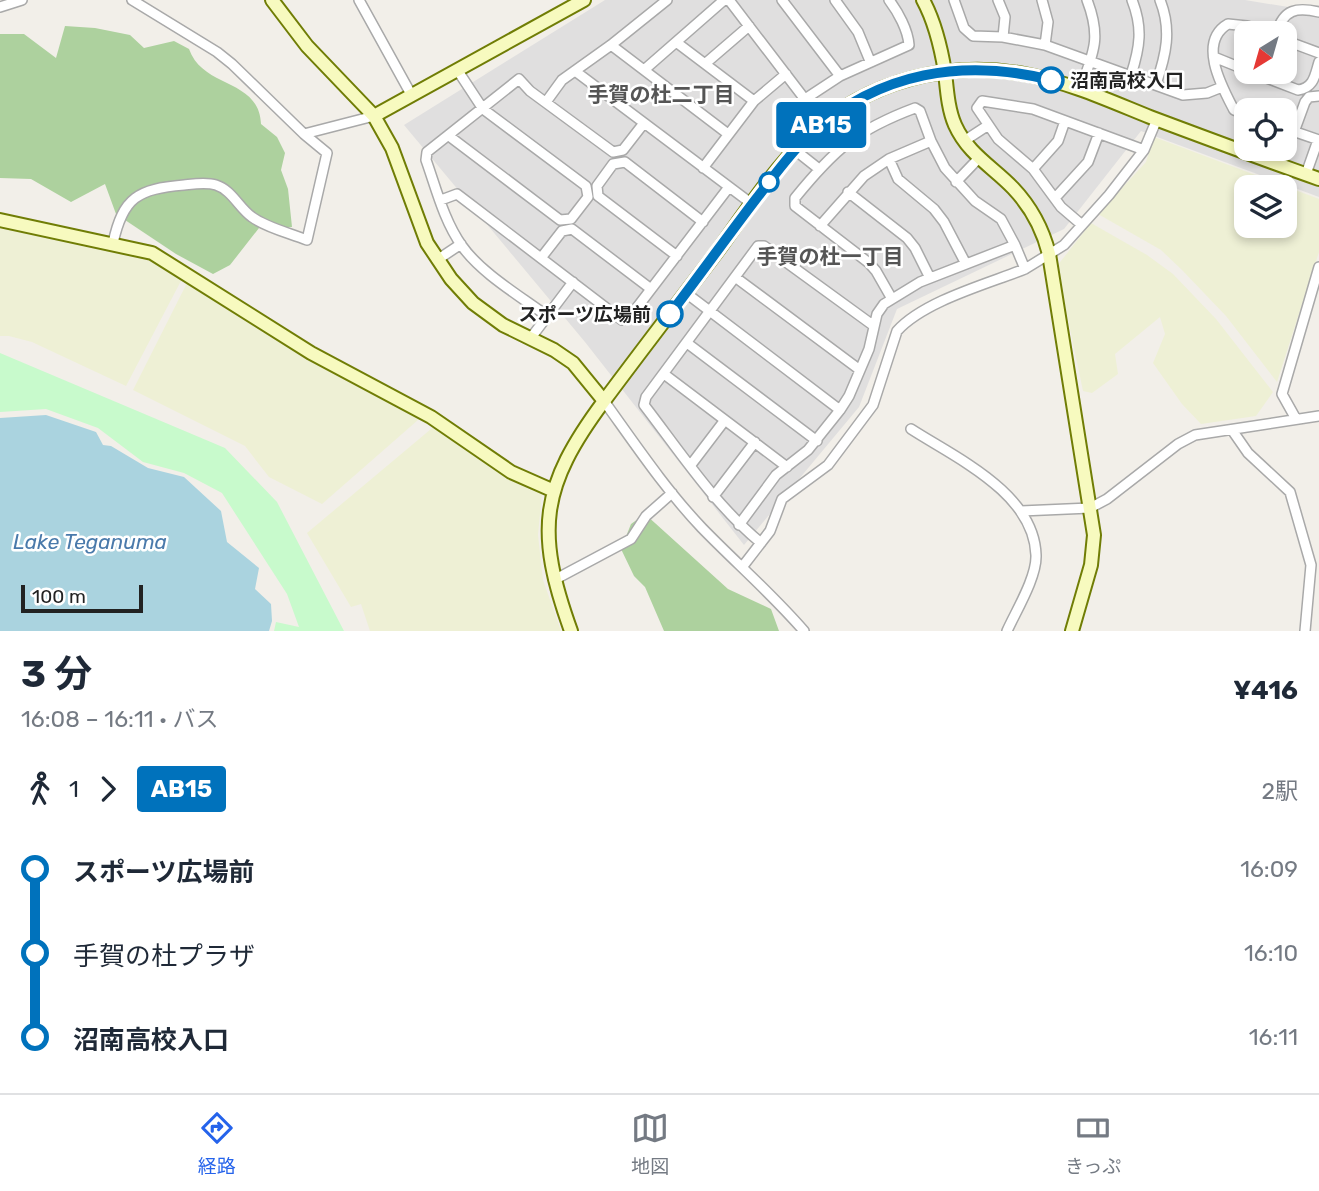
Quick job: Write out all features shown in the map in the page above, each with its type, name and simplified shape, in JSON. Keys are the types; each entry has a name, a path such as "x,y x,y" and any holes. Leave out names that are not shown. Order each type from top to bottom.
{"street":[{"path":"0,7 22,0"},
{"path":"113,243 118,221 140,194 156,187 198,183 217,185 252,217 307,240 327,153 217,52 132,0"},
{"path":"272,0 307,46 374,116 392,148 421,227 437,260 451,279 473,303 503,325 554,350 573,363 672,493 703,529 775,597 804,631"},
{"path":"359,0 412,96"},
{"path":"304,134 374,116 584,0"},
{"path":"546,102 562,80 667,0"},
{"path":"644,69 726,0 823,123"},
{"path":"782,0 839,76"},
{"path":"835,0 858,32 870,61"},
{"path":"805,99 839,76 870,61 903,50 909,45 899,15 889,0"},
{"path":"923,0 936,31 955,125 978,159 1006,181 1026,202 1049,254 1094,535 1091,565 1072,631"},
{"path":"954,0 964,28 973,36 1003,37 1045,45 1183,95 1207,93 1222,88"},
{"path":"998,0 1005,16 1003,37"},
{"path":"1042,0 1048,22 1045,45"},
{"path":"1080,90 1096,42 1096,27 1087,0"},
{"path":"1131,75 1141,40 1132,0"},
{"path":"1156,84 1167,50 1168,26 1160,0"},
{"path":"1280,21 1302,8 1319,12"},
{"path":"1234,25 1228,24 1219,32 1214,57 1214,67 1234,110"},
{"path":"706,64 749,26"},
{"path":"676,42 754,101"},
{"path":"611,45 728,134"},
{"path":"1297,45 1319,53"},
{"path":"1214,57 1234,65"},
{"path":"1282,84 1298,90 1306,89 1311,86 1319,62"},
{"path":"571,631 554,580 548,529 554,491 577,437 795,150 823,123 876,90 944,71 998,70 1031,75 1080,90 1319,179"},
{"path":"449,136 560,219 572,219 588,197 586,186 483,109 458,71"},
{"path":"575,71 752,204"},
{"path":"702,168 754,101 786,74"},
{"path":"547,316 476,262 461,244 426,160 427,152 519,79 530,91 613,152 623,150 644,123"},
{"path":"1297,115 1309,97 1319,96"},
{"path":"1082,225 1061,207 1033,169 987,126 977,108 982,101 1033,109 1144,150"},
{"path":"892,299 869,263 794,203 795,198 819,169 841,147 865,130 915,108 920,111 938,156 956,182 975,201 1000,219 1025,269"},
{"path":"743,566 770,531 782,499 828,466 873,405 897,331 905,321 935,304 1025,269 1064,245 1122,181 1144,150 1157,119"},
{"path":"1033,169 1058,141 1065,121"},
{"path":"964,141 987,126"},
{"path":"1055,198 1088,162 1099,133"},
{"path":"1297,133 1318,140 1306,174"},
{"path":"820,226 864,176 889,159 931,141"},
{"path":"795,150 819,169"},
{"path":"889,159 904,186 934,209 944,222 966,264"},
{"path":"956,182 978,159"},
{"path":"677,256 598,196 597,186 612,164 625,162 703,222"},
{"path":"441,200 457,194 622,320 629,318 729,187"},
{"path":"848,192 907,238 930,278"},
{"path":"0,220 152,253 311,353 431,417 511,471 554,491"},
{"path":"541,258 562,231 572,229 651,289"},
{"path":"437,260 461,244"},
{"path":"739,525 776,475 817,441 840,410 869,349 877,314 892,299 930,278 1015,245"},
{"path":"761,543 739,525 713,497 644,405 646,397 758,246 764,246 874,326"},
{"path":"1296,419 1282,394 1319,267"},
{"path":"735,277 860,370"},
{"path":"530,339 573,282"},
{"path":"686,293 840,410"},
{"path":"687,343 817,441"},
{"path":"664,374 787,467"},
{"path":"1021,511 1090,508 1107,499 1178,444 1195,435 1319,416"},
{"path":"690,466 725,420"},
{"path":"911,429 994,482 1021,511 1037,556 1033,575 1007,631"},
{"path":"1232,430 1248,453 1290,492 1294,503 1311,565 1305,631"},
{"path":"713,497 755,442"},
{"path":"554,580 631,539 646,516 672,493"}],"shaded area":[{"path":"605,0 1245,0 1319,12 1319,197 1297,189 1297,175 1260,175 1141,131 1064,229 897,309 859,407 744,545 585,342 404,125"}],"green space":[{"path":"65,26 95,28 130,35 144,48 174,41 189,49 196,62 206,71 251,98 258,109 261,124 277,137 285,153 281,170 288,189 292,227 259,228 230,265 213,274 176,254 116,214 105,184 71,202 31,179 0,178 0,34 24,34 56,58"},
{"path":"1154,137 1255,175 1234,175 1234,238 1297,238 1297,191 1319,199 1319,252 1277,382 1226,316 1161,250 1098,214 1146,162"},
{"path":"0,223 147,255 183,277 126,386 32,342 0,336"},
{"path":"1091,223 1147,255 1173,274 1216,319 1273,392 1256,416 1201,424 1182,404 1153,363 1165,334 1160,317 1115,354 1118,374 1092,393 1083,391 1057,266"},
{"path":"189,279 426,413 322,504 269,477 245,446 133,390"},
{"path":"0,353 225,448 277,502 344,631 274,631 276,622 299,627 287,594 222,493 184,473 143,462 98,428 46,409 0,412"},
{"path":"437,424 491,465 542,493 538,535 543,580 561,631 370,631 361,604 351,607 307,533"},
{"path":"645,514 728,589 771,609 779,631 664,631 645,587 634,576 621,549 631,524"}],"water":[{"name":"Lake Teganuma","path":"46,415 96,432 103,445 111,446 148,468 184,477 221,511 227,542 259,568 255,589 271,604 272,621 269,631 0,631 0,418"}],"bus line":[{"name":"AB15","path":"670,314 795,150 823,123 852,103 876,90 944,71 998,70 1051,80"}],"place":[{"name":"沼南高校入口","path":"1051,80"},
{"name":"スポーツ広場前","path":"670,314"}],"district":[{"name":"手賀の杜二丁目","path":"661,94"},
{"name":"手賀の杜一丁目","path":"830,256"}]}
